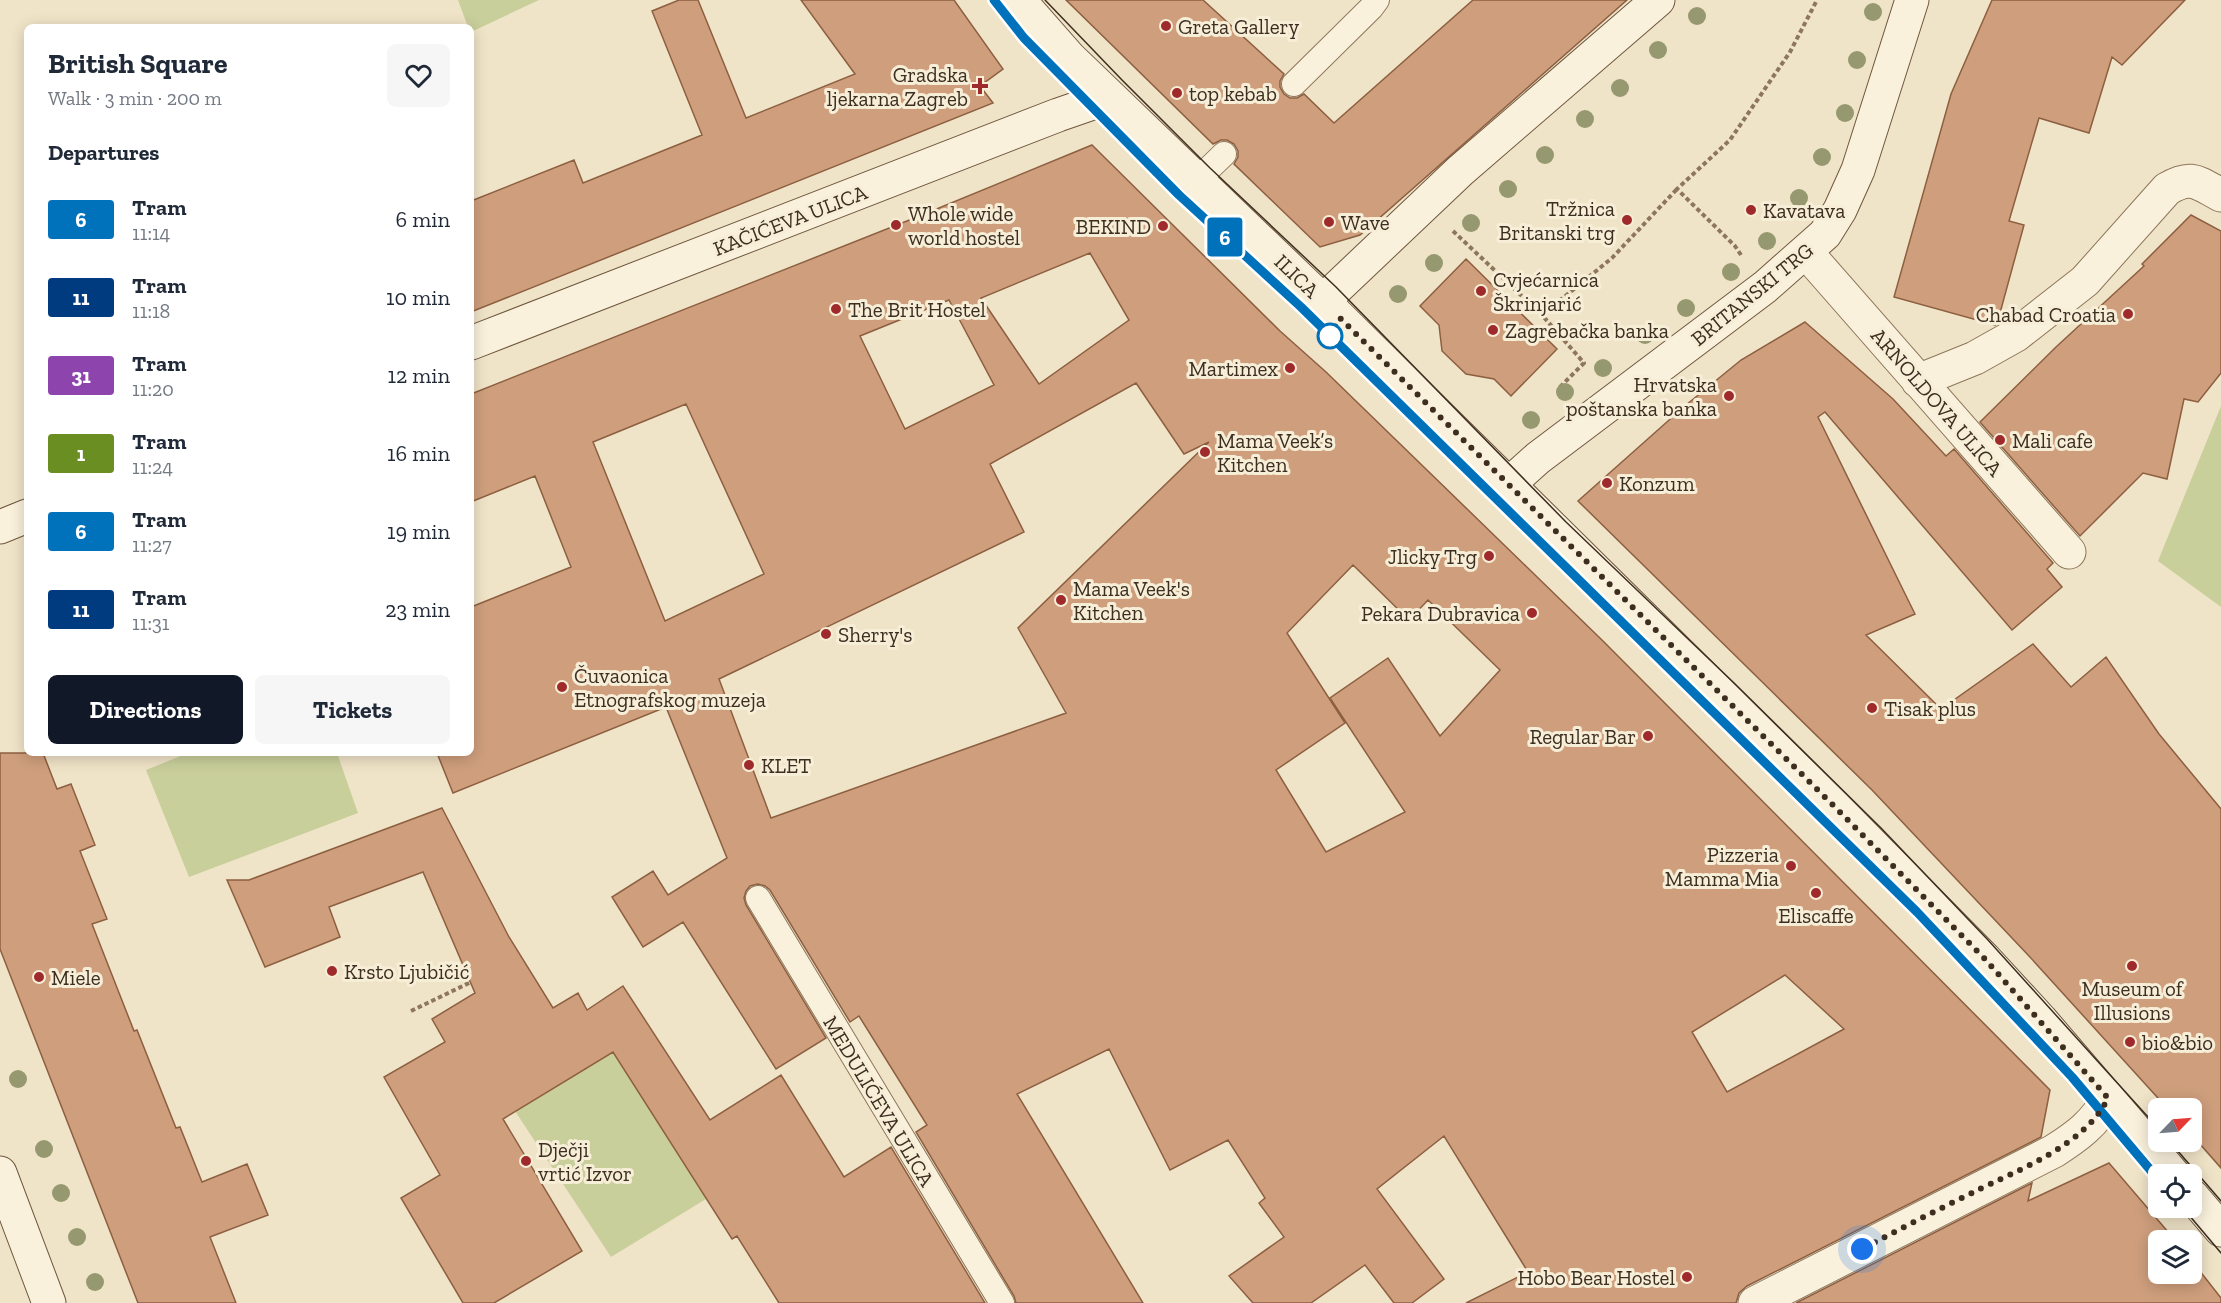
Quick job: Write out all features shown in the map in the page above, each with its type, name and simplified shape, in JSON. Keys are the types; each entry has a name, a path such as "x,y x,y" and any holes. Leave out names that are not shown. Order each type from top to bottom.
{"street":[{"name":"ILICA","path":"1019,0 1070,57 1110,97 1323,301 1509,484 1984,958 2164,1164"},
{"path":"1323,301 1460,171 1658,0"},
{"name":"BRITANSKI TRG","path":"1509,484 1538,458 1765,287 1825,234 1840,210 1858,170 1912,0"},
{"name":"KAČIĆEVA ULICA","path":"474,343 1110,97"},
{"path":"1918,381 1975,358 2016,335 2085,281 2168,189 2180,181 2195,181 2221,195"},
{"name":"ARNOLDOVA ULICA","path":"1806,252 2069,552"},
{"path":"0,527 24,517"},
{"path":"1755,1303 2054,1151 2091,1123 2101,1112 2108,1098"},
{"path":"0,1173 49,1303"},
{"path":"2202,1208 2221,1230"}],"lane":[{"path":"1294,84 1377,0"},
{"path":"1197,180 1224,154"},
{"name":"MEDULIĆEVA ULICA","path":"758,898 1002,1303"}],"path":[{"path":"1542,315 1612,258 1677,189 1730,140 1790,52 1817,0"},
{"path":"1677,189 1735,246 1746,262"},
{"path":"1443,237 1452,230 1542,315 1584,363 1554,393"},
{"path":"411,1011 471,982"}],"green space":[{"path":"458,0 539,0 474,31 474,24 467,24"},
{"path":"2221,406 2221,607 2158,561"},
{"path":"181,756 338,756 358,813 189,877 146,770"},
{"path":"613,1052 706,1199 611,1257 515,1111"}],"building":[{"path":"679,0 698,0 746,118 855,74 801,0 954,0 1003,69 980,86 993,103 474,311 474,200 574,160 583,183 702,135 652,11"},
{"path":"1066,0 1203,0 1284,74 1280,87 1284,94 1290,98 1297,98 1304,94 1334,123 1473,0 1627,0 1360,235 1320,247 1234,164 1238,151 1234,144 1221,140 1213,144"},
{"path":"1992,0 2185,0 2122,65 2112,57 2089,133 2039,118 2009,221 2024,225 1995,325 1894,297 1951,94"},
{"path":"1092,145 1280,331 1326,372 1603,641 2050,1090 2041,1137 1747,1286 1739,1293 1736,1303 1466,1303 1528,1272 1444,1136 1377,1189 1444,1279 1412,1303 1394,1303 1365,1265 1311,1303 1253,1303 1229,1276 1284,1237 1259,1203 1265,1198 1228,1140 1170,1170 1109,1049 1017,1094 1143,1303 1016,1303 1014,1296 916,1132 927,1125 859,1016 850,1022 770,890 758,884 750,886 744,898 746,905 826,1038 776,1069 683,922 643,947 612,897 653,871 668,895 727,858 666,707 453,793 438,756 474,756 474,606 571,567 535,476 474,501 474,393","holes":["1090,253 1129,320 1039,384 981,298","949,300 994,385 905,429 860,336","1136,383 1184,454 1209,442 1018,628 1066,713 771,818 719,679 1024,532 990,464","686,404 764,574 665,621 593,442","1353,565 1409,620 1428,600 1500,670 1440,736 1388,658 1330,698 1405,812 1326,852 1276,770 1345,723 1287,633","1785,975 1844,1029 1727,1092 1692,1032"]},
{"path":"2191,215 2221,231 2221,373 2198,402 2184,399 2167,479 2143,473 2080,536 1980,422 2056,347 2144,266 2142,264"},
{"path":"1466,259 1557,349 1511,396 1494,379 1466,374 1442,351 1439,325 1420,306"},
{"path":"1805,322 1893,399 1946,456 1954,449 2053,563 2047,569 2062,587 2012,630 1825,412 1818,417 1915,614 1866,635 1941,709 2033,644 2071,687 2106,657 2159,734 2221,809 2221,1168 2202,1146 2202,1098 2158,1098 2029,956 1872,790 1578,501 1686,405 1741,360"},
{"path":"0,753 44,756 57,789 71,784 95,845 80,851 107,919 92,924 134,1031 137,1030 176,1128 180,1127 202,1182 247,1164 268,1215 210,1237 236,1303 138,1303 0,949"},
{"path":"442,808 509,937 553,1008 578,993 587,1010 623,986 710,1120 781,1075 844,1177 891,1147 985,1303 779,1303 737,1236 732,1239 613,1052 503,1119 582,1251 494,1303 463,1303 401,1198 440,1175 384,1077 445,1042 432,1019 475,993 423,872 329,907 340,937 265,967 227,880 249,880"},
{"path":"2109,1163 2148,1208 2148,1218 2156,1218 2166,1230 2148,1230 2148,1284 2202,1284 2202,1274 2221,1298 2221,1303 1796,1303 2032,1183 2028,1201"}],"tram line":[{"path":"994,0 1024,38 1179,195 1301,307 1917,912 2071,1077 2148,1167"},
{"name":"6","path":"994,0 1024,38 1179,195 1301,307 1917,912 2072,1077 2148,1167"},
{"path":"1045,0 1210,168 1336,287 1566,522 1881,828 1988,940 2148,1117"},
{"path":"2179,1152 2221,1201"},
{"path":"2191,1218 2221,1253"}],"place":[{"name":"Greta Gallery","path":"1166,26"},
{"name":"Gradska ljekarna Zagreb","path":"980,86"},
{"name":"top kebab","path":"1177,93"},
{"name":"Kavatava","path":"1751,210"},
{"name":"Tržnica Britanski trg","path":"1627,220"},
{"name":"Wave","path":"1329,222"},
{"name":"Whole wide world hostel","path":"896,225"},
{"name":"BEKIND","path":"1163,226"},
{"name":"Cvjećarnica Škrinjarić","path":"1481,291"},
{"name":"The Brit Hostel","path":"836,309"},
{"name":"Chabad Croatia","path":"2128,314"},
{"name":"Zagrebačka banka","path":"1493,330"},
{"name":"Martimex","path":"1290,368"},
{"name":"Hrvatska poštanska banka","path":"1729,396"},
{"name":"Mali cafe","path":"2000,440"},
{"name":"Mama Veek’s Kitchen","path":"1205,452"},
{"name":"Konzum","path":"1607,483"},
{"name":"Jlicky Trg","path":"1489,556"},
{"name":"Mama Veek's Kitchen","path":"1061,600"},
{"name":"Pekara Dubravica","path":"1532,613"},
{"name":"Sherry's","path":"826,634"},
{"name":"Čuvaonica Etnografskog muzeja","path":"562,687"},
{"name":"Tisak plus","path":"1872,708"},
{"name":"Regular Bar","path":"1648,736"},
{"name":"KLET","path":"749,765"},
{"name":"Pizzeria Mamma Mia","path":"1791,866"},
{"name":"Eliscaffe","path":"1816,893"},
{"name":"Museum of Illusions","path":"2132,966"},
{"name":"Krsto Ljubičić","path":"332,971"},
{"name":"Miele","path":"39,977"},
{"name":"bio&bio","path":"2130,1042"},
{"name":"Dječji vrtić Izvor","path":"526,1161"},
{"name":"Hobo Bear Hostel","path":"1687,1277"}],"route":[{"path":"1330,336 1340,318 1834,806 1984,958 2108,1098 2101,1112 2091,1123 2054,1151 1862,1249"}]}
